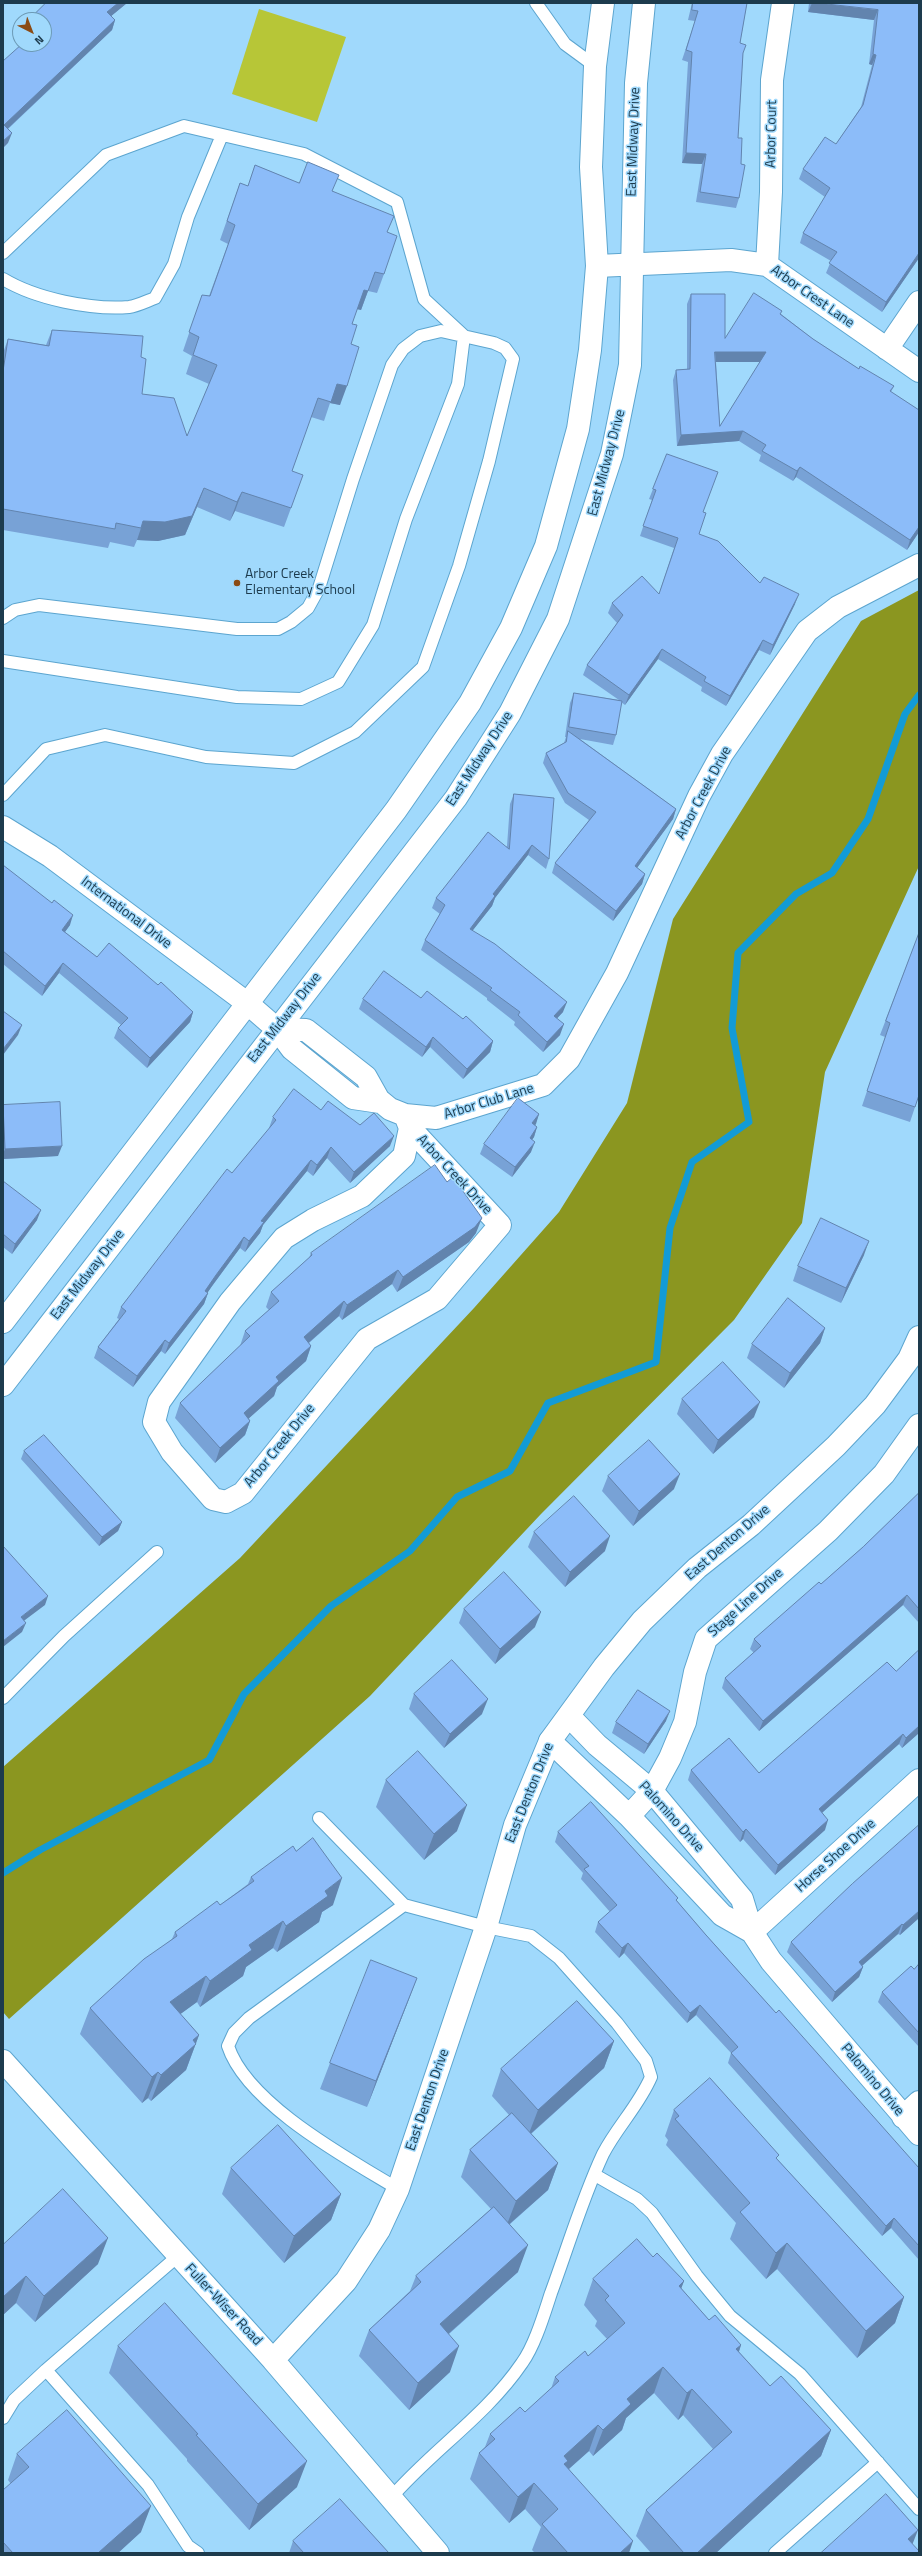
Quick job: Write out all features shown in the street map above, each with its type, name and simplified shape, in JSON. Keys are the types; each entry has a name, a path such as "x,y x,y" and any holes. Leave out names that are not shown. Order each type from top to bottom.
{"street":[{"path":"3,1322 396,810 470,703 511,628 546,546 578,429 590,350 597,266 591,167 595,66 603,3"},
{"name":"East Midway Drive","path":"3,1386 456,798 510,713 558,619 612,454 630,365 633,265 632,192 636,83 644,3"},
{"name":"Arbor Court","path":"767,265 771,192 772,80 783,3"},
{"name":"Arbor Crest Lane","path":"597,266 732,260 767,265 919,371"},
{"path":"887,349 919,302"},
{"name":"Arbor Creek Drive","path":"569,1059 618,973 699,796 719,760 807,631 838,607 919,565"},
{"name":"International Drive","path":"3,827 50,856 247,1003 277,1029"},
{"name":"Arbor Club Lane","path":"277,1029 292,1049 353,1098 380,1102 379,1100 408,1121 436,1118 512,1096 542,1085 569,1059"},
{"name":"Arbor Creek Drive","path":"408,1121 500,1225 436,1299 367,1339 243,1493 226,1502 212,1499 172,1452 154,1422 159,1402 230,1302 284,1238 312,1220 362,1196 404,1156 408,1121"},
{"name":"East Denton Drive","path":"273,2360 346,2281 379,2230 398,2189 486,1927 515,1825 550,1741 604,1667 642,1621 697,1568 757,1520 836,1446 875,1405 909,1358 919,1337"},
{"name":"Stage Line Drive","path":"629,1816 652,1791 670,1758 685,1722 695,1672 706,1639 828,1531 884,1474 919,1425"},
{"name":"Palomino Drive","path":"569,1716 597,1745 652,1791 742,1899 752,1932 771,1961 919,2134"},
{"name":"Palomino Drive","path":"550,1741 629,1816 722,1915 752,1932"},
{"name":"Horse Shoe Drive","path":"752,1932 919,1780"},
{"name":"Fuller-Wiser Road","path":"3,2061 273,2360 390,2499 438,2553"},
{"path":"903,2117 919,2102"}],"lane":[{"path":"536,3 565,44 595,66"},
{"path":"3,253 106,155 184,126 304,154 397,202 424,298 464,336"},
{"path":"3,279 53,299 103,306 130,307 155,298 174,264 188,217 222,135"},
{"path":"3,618 15,610 39,605 237,629 278,629 291,622 308,608 320,588 353,479 392,365 403,349 420,336 441,331 505,348 513,359 490,461 459,566 424,667 355,732 294,763 206,757 105,735 46,749 3,796"},
{"path":"3,661 237,697 301,700 338,682 373,625 406,519 458,384 464,336"},
{"path":"3,1698 64,1636 157,1552"},
{"path":"319,1818 404,1905 486,1927 531,1936 559,1958 617,2023 646,2061 651,2077 646,2090 604,2153 524,2362 502,2390 474,2420 412,2474 390,2499"},
{"path":"398,2189 322,2143 270,2104 233,2060 228,2046 234,2033 249,2018 404,1905"},
{"path":"595,2175 637,2199 652,2213 697,2276 730,2316 800,2374 919,2509"},
{"path":"3,2418 14,2400 46,2370 178,2256"},
{"path":"46,2370 148,2485 188,2551"},
{"path":"775,2553 878,2462"}],"green space":[{"path":"259,9 346,37 317,122 232,94"},
{"path":"919,590 919,866 825,1072 802,1223 734,1320 541,1514 370,1696 9,2019 3,2012 3,1767 240,1558 474,1308 559,1212 627,1103 673,919 861,621"}],"building":[{"path":"46,3 118,3 107,12 115,20 4,125 12,133 3,141 3,61 13,52 52,52 52,12 37,12"},
{"path":"693,3 747,3 740,43 746,45 743,53 738,138 742,138 741,164 745,165 739,198 700,192 706,154 686,153 692,52 686,50 698,11 692,10"},
{"path":"818,3 919,3 919,253 886,302 829,263 837,252 803,233 830,188 803,169 825,137 836,144 863,105 876,55 873,54 878,10"},
{"path":"308,162 339,175 332,191 394,216 387,232 397,236 384,274 375,272 368,291 364,290 352,324 357,325 351,344 359,347 347,386 337,384 331,402 318,398 292,471 303,475 291,508 242,492 237,502 204,488 192,516 165,522 143,521 141,528 116,523 115,529 3,509 3,371 8,339 49,346 52,330 143,336 141,357 146,359 142,394 174,398 187,436 217,365 193,355 199,337 189,332 202,295 210,296 235,225 227,221 240,183 248,186 255,165 299,183"},
{"path":"754,293 782,311 780,314 813,339 859,369 860,366 894,386 890,391 919,410 919,527 910,540 800,467 797,471 762,451 766,445 743,431 681,435 676,370 690,369 691,294 725,294 725,338","holes":["715,352 766,352 720,426"]},
{"path":"667,454 718,472 703,512 706,513 699,534 718,541 760,583 764,577 799,594 773,645 763,640 730,696 704,681 706,677 662,649 629,695 587,665 623,615 612,603 642,576 659,594 678,538 643,526 656,490 653,489"},
{"path":"574,693 622,701 616,735 569,727"},
{"path":"568,731 676,809 635,866 645,874 616,911 555,863 596,812 568,793 546,753 566,742"},
{"path":"514,794 554,798 549,859 532,845 493,894 495,896 470,929 495,944 567,1002 554,1016 564,1024 547,1042 518,1015 520,1012 490,990 492,988 425,940 445,905 436,898 488,832 509,849"},
{"path":"3,865 52,903 54,900 73,915 62,930 97,957 109,943 158,985 161,982 193,1012 150,1058 118,1028 128,1018 63,963 45,986 3,951"},
{"path":"919,933 919,1095 915,1107 867,1091 890,1023 886,1021"},
{"path":"384,971 421,998 427,991 463,1019 466,1016 493,1041 467,1069 433,1037 426,1047 363,999"},
{"path":"3,1011 22,1025 3,1049"},
{"path":"294,1089 321,1110 328,1101 360,1125 374,1113 394,1136 354,1172 331,1147 317,1165 311,1160 261,1221 264,1222 249,1241 244,1237 205,1291 208,1293 169,1343 165,1340 137,1376 98,1347 126,1311 121,1307 227,1169 232,1173 276,1120 273,1117"},
{"path":"518,1098 539,1114 532,1123 537,1127 530,1138 535,1142 515,1167 484,1144"},
{"path":"60,1102 62,1146 5,1149 3,1105"},
{"path":"435,1165 447,1182 453,1177 482,1218 475,1227 403,1277 398,1270 347,1305 344,1301 304,1337 311,1346 276,1377 279,1381 244,1413 250,1421 220,1448 180,1403 250,1336 245,1331 279,1301 271,1292 312,1255 311,1253"},
{"path":"3,1181 41,1210 15,1244 3,1234"},
{"path":"821,1218 869,1241 846,1288 798,1266"},
{"path":"788,1298 825,1328 790,1373 752,1344"},
{"path":"723,1362 760,1402 718,1440 682,1399"},
{"path":"44,1435 122,1522 102,1537 24,1451"},
{"path":"649,1440 680,1474 639,1511 608,1476"},
{"path":"919,1493 919,1609 907,1595 763,1721 725,1678 761,1646 754,1639 819,1582 821,1584 863,1547"},
{"path":"574,1496 610,1536 570,1572 534,1532"},
{"path":"3,1546 48,1596 21,1617 26,1623 3,1641"},
{"path":"504,1572 541,1612 500,1649 464,1609"},
{"path":"919,1650 919,1726 906,1738 903,1734 819,1809 828,1820 778,1865 746,1829 743,1832 691,1770 729,1738 759,1773 887,1662 896,1671"},
{"path":"452,1660 488,1699 450,1734 414,1694"},
{"path":"638,1690 670,1711 648,1744 616,1722"},
{"path":"418,1751 467,1805 434,1834 386,1780"},
{"path":"591,1802 678,1898 676,1900 706,1935 776,2013 779,2010 919,2168 919,2246 894,2218 886,2226 731,2053 738,2047 700,2005 690,2013 628,1943 622,1948 598,1922 617,1905 584,1869 589,1866 558,1832"},
{"path":"919,1825 919,1911 859,1962 863,1967 835,1992 791,1942 852,1884"},
{"path":"313,1838 342,1878 325,1891 328,1896 286,1926 283,1921 249,1945 252,1950 210,1981 206,1976 170,2002 199,2035 193,2040 196,2044 161,2075 158,2072 152,2077 90,2008 144,1959 177,1936 175,1932 217,1901 220,1905 254,1881 251,1877 293,1846 296,1851"},
{"path":"371,1960 417,1978 376,2081 330,2063"},
{"path":"919,1964 919,2033 882,1992 911,1966 914,1969"},
{"path":"577,2001 614,2041 538,2110 501,2069"},
{"path":"710,2078 779,2155 776,2158 904,2297 866,2331 787,2243 776,2253 740,2212 750,2203 675,2119 679,2116 674,2110"},
{"path":"512,2113 558,2163 516,2201 470,2150"},
{"path":"278,2125 341,2194 294,2236 231,2168"},
{"path":"63,2189 108,2238 44,2296 26,2276 3,2297 3,2245"},
{"path":"494,2207 528,2245 440,2324 459,2346 418,2383 369,2330 421,2282 416,2276"},
{"path":"637,2239 653,2257 657,2253 684,2281 679,2286 709,2320 715,2315 741,2345 736,2349 770,2386 781,2376 831,2430 697,2553 684,2553 646,2510 732,2432 692,2389 687,2393 663,2367 627,2399 631,2404 603,2430 598,2425 564,2456 568,2461 564,2464 633,2541 620,2553 568,2553 542,2524 558,2509 534,2483 518,2497 479,2453 495,2439 490,2434 520,2407 525,2412 559,2381 555,2377 585,2351 588,2356 625,2323 605,2300 609,2296 593,2279"},
{"path":"165,2303 307,2461 258,2504 196,2435 198,2434 118,2346"},
{"path":"67,2410 151,2506 98,2553 13,2553 3,2542 3,2490 29,2467 17,2454"},
{"path":"886,2494 918,2530 908,2539 919,2551 919,2553 821,2553"},
{"path":"340,2499 389,2553 304,2553 293,2541"}],"waterway":[{"path":"3,1873 40,1850 209,1760 244,1694 331,1606 410,1551 457,1497 510,1471 548,1403 656,1362 670,1228 692,1162 749,1122 732,1028 738,953 796,894 832,873 868,819 905,714 919,695"}],"place":[{"name":"Arbor Creek Elementary School","path":"237,583"}]}
